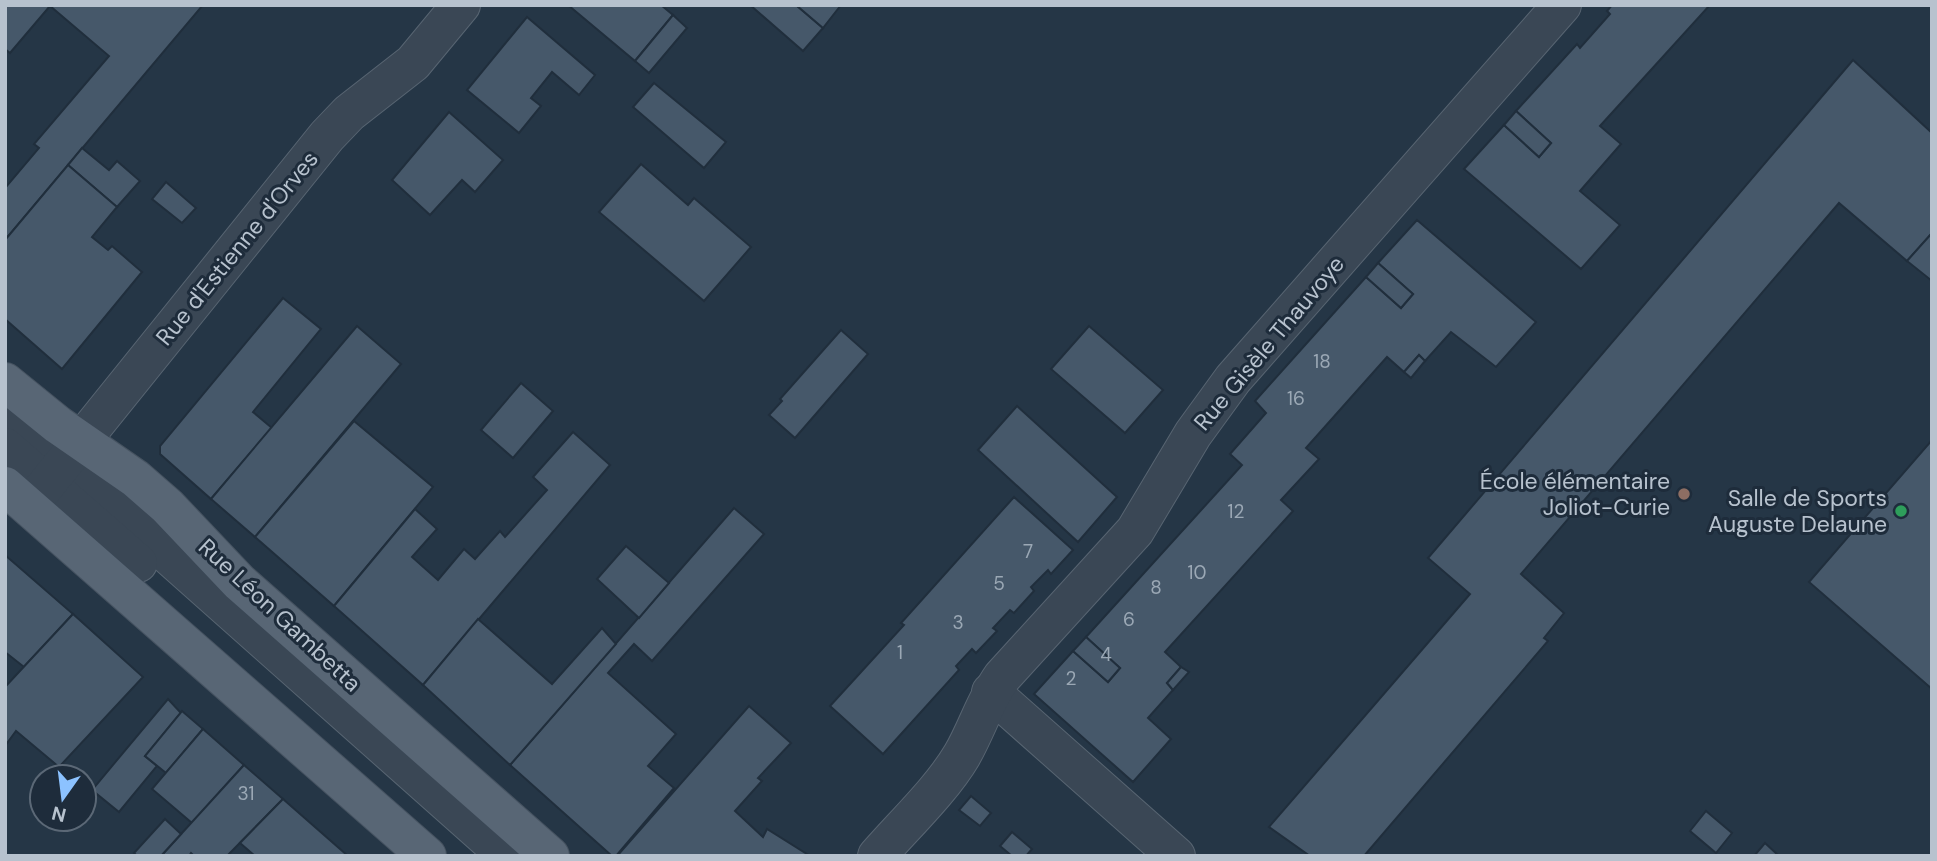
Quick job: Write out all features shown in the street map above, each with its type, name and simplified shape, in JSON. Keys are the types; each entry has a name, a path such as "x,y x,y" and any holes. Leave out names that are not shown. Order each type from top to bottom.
{"main road":[{"name":"Rue Léon Gambetta","path":"5,382 38,410 46,476 427,856"},
{"name":"Rue Léon Gambetta","path":"46,476 136,479 167,506 239,582 550,856"}],"street":[{"name":"Rue d'Estienne d'Orves","path":"46,476 327,136 349,113 413,63 461,5"},
{"name":"Rue Gisèle Thauvoye","path":"877,856 955,765 991,692 1002,677 1136,531 1193,434 1233,379 1562,5"},
{"path":"5,410 46,476 470,856"},
{"path":"5,447 46,476 507,856"},
{"path":"991,692 1176,856"}],"building":[{"path":"5,5 203,5 5,240 5,188 39,148 34,144 109,56 50,6 10,53 5,49"},
{"path":"568,5 661,5 673,15 635,61"},
{"path":"750,5 796,5 823,28 803,51"},
{"path":"796,5 841,5 823,28"},
{"path":"1612,5 1710,5 1600,126 1621,144 1580,191 1620,225 1581,269 1464,169 1504,125 1539,157 1551,143 1516,111 1577,44 1580,48 1610,14 1607,11"},
{"path":"673,15 687,28 649,73 635,61"},
{"path":"527,17 595,75 579,95 552,72 531,98 541,106 519,133 467,90"},
{"path":"1853,60 1932,133 1932,233 1907,261 1839,203 1521,574 1564,613 1544,638 1548,641 1364,856 1310,856 1269,827 1470,594 1428,558"},
{"path":"654,83 726,142 704,168 633,107"},
{"path":"1516,111 1551,143 1539,157 1504,125"},
{"path":"449,112 503,160 475,192 462,180 430,215 392,180"},
{"path":"82,148 109,170 117,161 140,181 117,207 68,165"},
{"path":"641,164 688,205 694,198 751,247 704,301 599,212"},
{"path":"68,165 117,207 92,237 108,250 112,246 142,272 62,369 5,319 5,240"},
{"path":"166,182 196,208 182,223 152,199"},
{"path":"1417,220 1536,322 1496,367 1451,332 1425,361 1419,355 1404,372 1387,357 1306,448 1319,459 1281,500 1293,511 1165,652 1181,667 1167,683 1173,690 1148,718 1171,739 1133,782 1034,694 1073,651 1108,682 1120,668 1086,637 1242,465 1230,454 1266,413 1255,401 1366,277 1401,308 1413,294 1378,263"},
{"path":"1932,233 1932,281 1907,261"},
{"path":"1378,263 1413,294 1401,308 1366,277"},
{"path":"283,298 321,329 253,412 272,428 211,499 160,454 160,446"},
{"path":"357,326 401,364 255,537 211,499"},
{"path":"1089,326 1163,390 1125,433 1051,369"},
{"path":"841,330 868,354 795,438 769,415"},
{"path":"1419,355 1425,361 1411,378 1404,372"},
{"path":"521,383 553,411 513,458 481,430"},
{"path":"1017,406 1117,497 1078,542 978,450"},
{"path":"354,421 433,487 334,606 255,537"},
{"path":"573,432 610,465 423,685 334,606 415,509 437,529 412,557 438,580 464,549 475,559 500,531 505,537 547,490 533,477"},
{"name":"Salle de Sports Auguste Delaune","path":"1932,440 1932,689 1809,582"},
{"path":"1014,497 1073,550 1051,574 1048,570 1031,587 1034,591 1014,613 1010,610 993,628 997,631 976,653 972,649 956,666 959,670 883,754 830,706"},
{"path":"734,508 764,534 652,661 634,644 608,673 676,734 648,766 674,788 616,856 612,856 510,765"},
{"path":"626,546 669,583 639,618 597,579"},
{"path":"5,555 73,614 24,667 5,652"},
{"path":"73,614 143,677 63,763 54,763 16,731 5,746 5,687"},
{"path":"478,619 552,684 602,628 616,644 510,765 423,685"},
{"path":"1086,637 1120,668 1108,682 1073,651"},
{"path":"1181,667 1189,672 1173,690 1167,683"},
{"path":"168,699 181,713 145,756 157,766 119,812 98,795 98,783"},
{"path":"749,706 791,743 758,778 762,781 735,811 763,837 767,829 810,856 617,856"},
{"path":"182,711 203,729 166,773 145,756"},
{"path":"203,729 244,765 192,823 152,789"},
{"path":"244,765 283,799 227,856 194,856 191,853 189,856 161,856"},
{"path":"971,796 991,813 980,826 959,810"},
{"path":"283,799 348,856 255,856 240,843"},
{"path":"1706,811 1732,833 1716,853 1690,831"},
{"path":"165,819 181,834 161,856 137,856 134,853"},
{"path":"1012,832 1032,849 1026,856 1012,856 1000,846"},
{"path":"1765,843 1779,856 1754,856"}],"place":[{"name":"École élémentaire Joliot-Curie","path":"1684,494"},
{"name":"Salle de Sports Auguste Delaune","path":"1901,511"}]}
